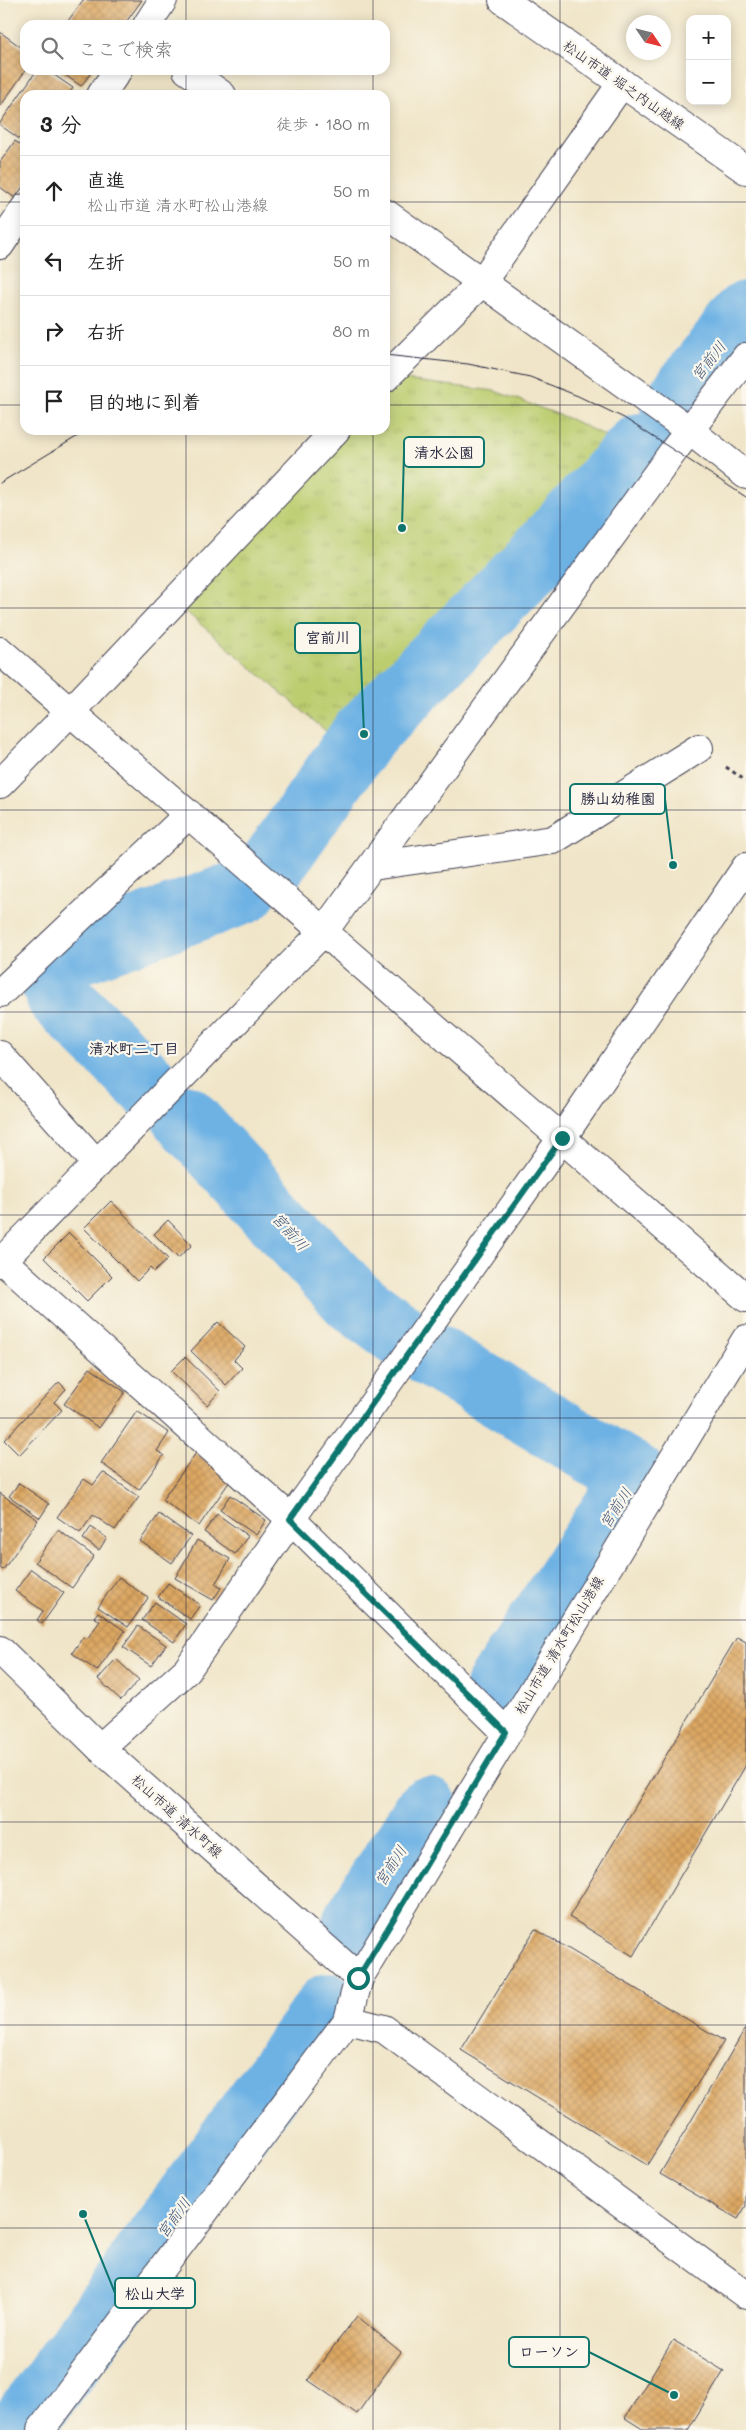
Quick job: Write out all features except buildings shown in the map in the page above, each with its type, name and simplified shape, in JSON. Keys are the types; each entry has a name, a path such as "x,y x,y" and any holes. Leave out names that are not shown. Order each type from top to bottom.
{"street":[{"path":"150,20 163,0"},
{"name":"松山市道 堀之内山越線","path":"503,0 746,170"},
{"path":"104,90 115,75"},
{"path":"194,75 215,90"},
{"path":"390,373 482,282 622,83"},
{"path":"0,245 20,215"},
{"path":"390,217 689,430 746,475"},
{"path":"506,1732 290,1519 1,1262 324,931 689,430 746,357"},
{"path":"0,784 331,435"},
{"path":"0,651 746,1298"},
{"path":"372,866 553,840 699,748"},
{"path":"0,993 189,814"},
{"path":"100,1748 187,1670 290,1519 562,1138 746,867"},
{"path":"0,1055 97,1164"},
{"name":"松山市道 清水町松山港線","path":"348,2020 358,1978 746,1339"},
{"name":"松山市道 清水町線","path":"0,1650 100,1748 358,1978"},
{"path":"41,2430 348,2020 384,2029 746,2295"}],"green space":[{"path":"405,380 495,391 570,419 624,445 341,744 184,610 342,435 390,435 390,385"}],"waterway":[{"name":"宮前川","path":"673,408 746,314"},
{"name":"宮前川","path":"273,864 364,734 538,557 640,446"},
{"name":"宮前川","path":"51,979 67,956 244,891"},
{"path":"32,972 67,956"},
{"name":"宮前川","path":"59,997 150,1087"},
{"name":"宮前川","path":"184,1117 353,1300 405,1338"},
{"name":"宮前川","path":"433,1356 636,1477 498,1687"},
{"name":"宮前川","path":"355,1922 427,1810"},
{"name":"宮前川","path":"19,2430 329,2006"}],"tram line":[{"path":"390,356 468,364 530,377 578,396 624,418 746,497"},
{"path":"0,483 80,435"}],"place":[{"name":"清水公園","path":"402,528"},
{"name":"宮前川","path":"364,734"},
{"name":"勝山幼稚園","path":"673,865"},
{"name":"松山大学","path":"83,2214"},
{"name":"ローソン","path":"674,2395"}],"district":[{"name":"清水町二丁目","path":"134,1049"}],"route":[{"path":"358,1978 506,1732 290,1519 562,1138"}]}
